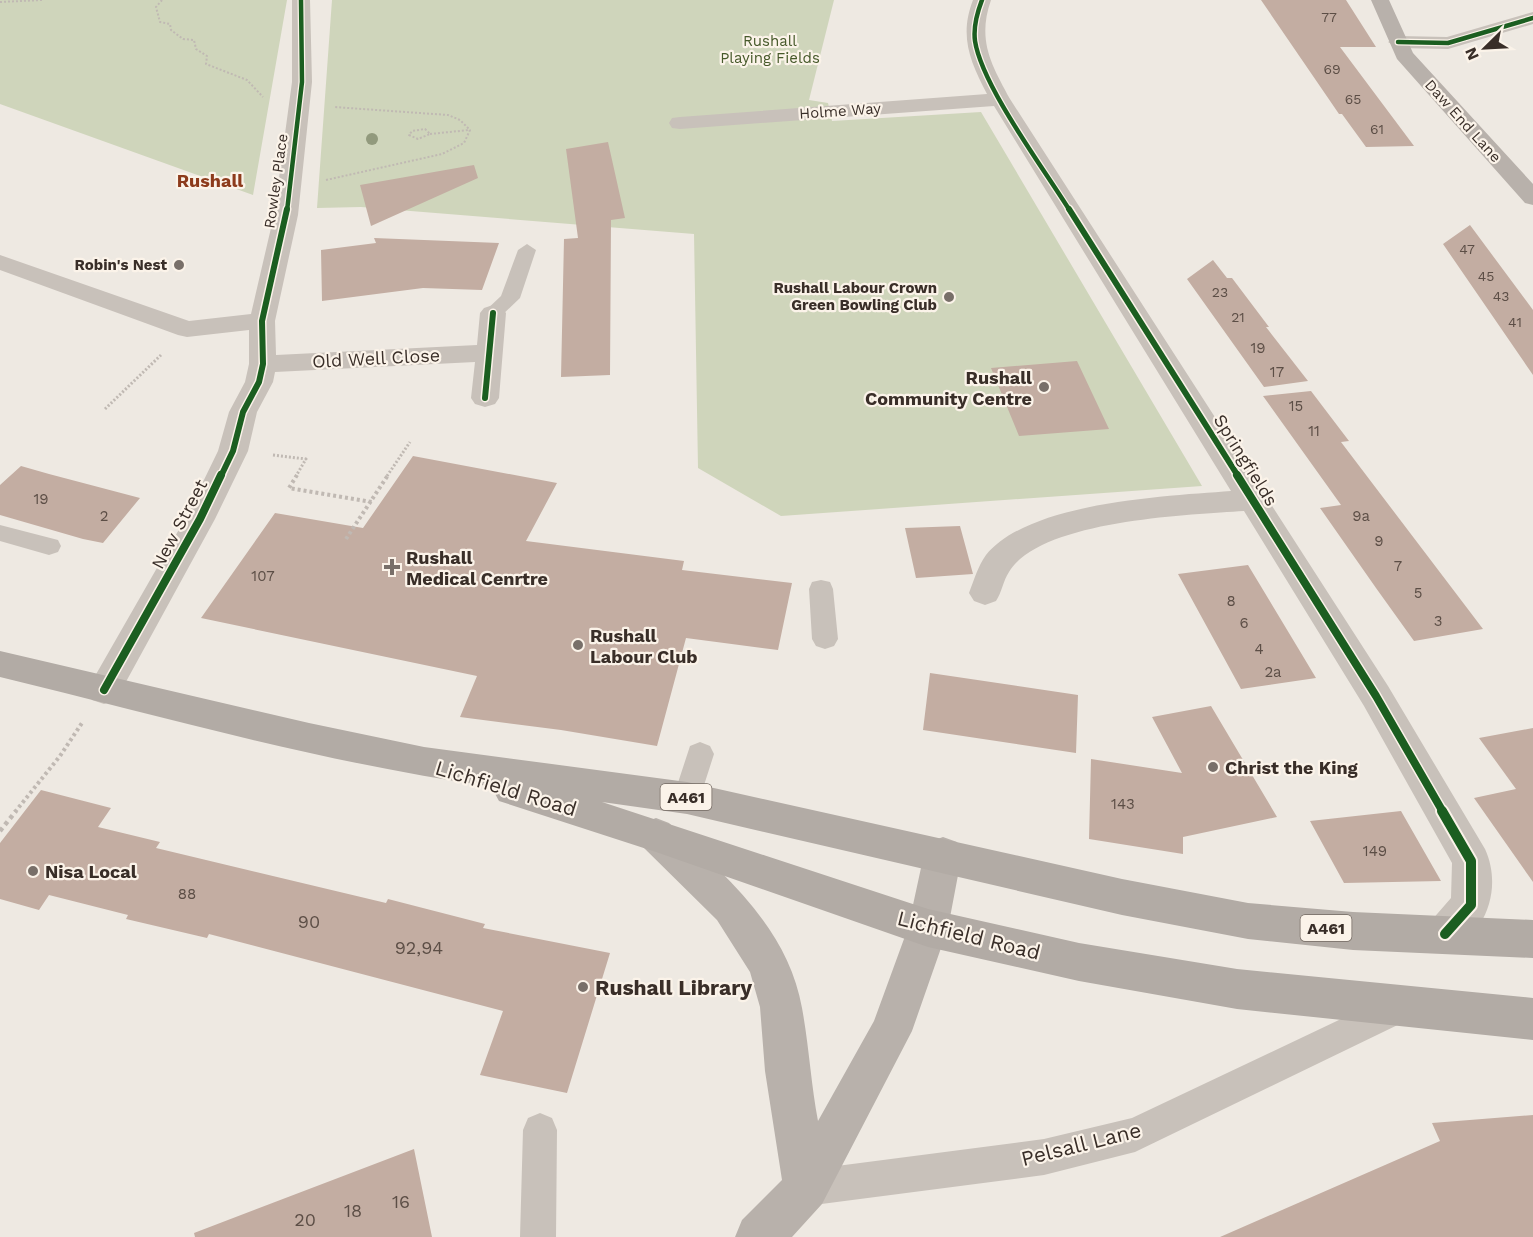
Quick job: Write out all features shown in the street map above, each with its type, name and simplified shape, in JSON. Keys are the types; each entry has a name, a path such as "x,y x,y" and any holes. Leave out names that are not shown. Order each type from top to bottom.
{"highway":[{"name":"Lichfield Road","path":"0,664 104,690 424,762 657,835 928,928 1078,962 1237,989 1533,1019"},
{"name":"Lichfield Road","path":"424,762 687,798 943,854 1122,897 1248,921 1353,931 1533,939"}],"main road":[{"name":"Daw End Lane","path":"1380,0 1404,55 1533,198"},
{"path":"657,835 731,907 768,964 781,1006 787,1071 806,1188"},
{"path":"759,1237 806,1188 891,1031 928,928 943,854"}],"street":[{"name":"Rowley Place","path":"261,373 262,321 290,187 302,82 301,0"},
{"name":"Springfields","path":"982,0 974,17 974,36 978,58 1000,99 1376,696 1471,861 1471,905 1445,934"},
{"path":"1398,42 1448,43 1533,18"},
{"name":"Holme Way","path":"680,123 1000,99"},
{"path":"0,262 187,329 262,321"},
{"path":"485,398 493,313"},
{"name":"Old Well Close","path":"261,373 489,353"},
{"name":"New Street","path":"104,690 200,519 233,451 243,412 261,373"},
{"path":"985,593 998,562 1023,541 1069,523 1142,509 1253,500"}],"lane":[{"path":"493,313 510,298 527,250"},
{"path":"0,533 49,546"},
{"path":"821,589 825,639"},
{"path":"687,798 700,754"},
{"name":"Pelsall Lane","path":"806,1188 1044,1157 1135,1135 1401,1006"},
{"path":"538,1237 540,1130"}],"path":[{"path":"0,2 42,0"},
{"path":"162,0 156,7 160,22 170,24 171,30 183,39 194,40 196,49 207,56 206,64 247,80 264,99 277,105 299,104 448,115 460,120 470,130"},
{"path":"430,134 425,129 418,129 409,135 418,139 430,134 470,130"},
{"path":"105,409 187,329"},
{"path":"346,538 410,442"},
{"path":"233,451 306,459 289,488 372,502"},
{"path":"0,831 60,756 104,690"}],"green space":[{"path":"0,0 287,0 253,195 0,104"},
{"name":"Rushall Playing Fields","path":"332,0 834,0 809,100 828,103 832,121 981,112 1202,486 781,516 698,468 694,234 361,207 317,208"}],"building":[{"path":"1261,0 1346,0 1376,47 1340,47 1414,146 1366,147 1342,114 1339,114"},
{"path":"608,142 625,218 611,220 610,375 561,377 564,239 578,238 566,149"},
{"path":"474,165 478,178 371,226 360,185"},
{"path":"1470,225 1533,310 1533,375 1443,244"},
{"path":"374,238 499,243 482,290 423,288 322,301 321,250 376,243"},
{"path":"1213,260 1227,278 1232,278 1308,381 1264,387 1187,279"},
{"name":"Rushall Community Centre","path":"1077,361 1109,429 1019,436 991,368"},
{"path":"1311,391 1349,441 1341,442 1483,629 1414,641 1320,508 1341,505 1263,396"},
{"path":"413,456 557,483 526,541 684,561 682,570 792,583 778,650 686,638 657,746 561,730 460,717 477,676 201,618 275,513 363,528"},
{"path":"21,466 140,498 103,543 83,539 0,515 0,485"},
{"path":"960,526 973,574 916,578 905,528"},
{"path":"1248,565 1316,678 1241,689 1178,574"},
{"path":"930,673 1078,695 1076,753 923,730"},
{"path":"1211,706 1277,817 1183,837 1183,854 1089,839 1091,759 1182,773 1152,717"},
{"path":"1533,728 1533,882 1474,798 1516,789 1479,738"},
{"path":"41,790 111,808 98,827 160,842 156,848 386,903 388,899 485,924 483,928 610,953 567,1093 480,1075 503,1011 209,934 207,938 126,919 128,915 49,895 39,910 0,899 0,843"},
{"path":"1401,811 1441,881 1344,883 1310,821"},
{"path":"1533,1115 1533,1237 1220,1237 1440,1141 1432,1123"},
{"path":"414,1149 432,1237 195,1237 194,1233"}],"cycle path":[{"path":"104,690 200,519 233,451 243,412 259,382 263,364 262,321 286,215 302,82 301,0"},
{"path":"982,0 977,14 975,39 982,63 1000,99 1376,696 1471,861 1471,905 1445,934"},
{"path":"1398,42 1448,43 1533,18"},
{"path":"485,398 493,313"}],"place":[{"name":"Robin's Nest","path":"179,265"},
{"name":"Rushall Labour Crown Green Bowling Club","path":"949,297"},
{"name":"Rushall Community Centre","path":"1044,387"},
{"name":"Rushall Medical Cenrtre","path":"392,567"},
{"name":"Rushall Labour Club","path":"578,645"},
{"name":"Christ the King","path":"1213,767"},
{"name":"Nisa Local","path":"33,871"},
{"name":"Rushall Library","path":"583,987"}],"district":[{"name":"Rushall","path":"210,180"}]}
